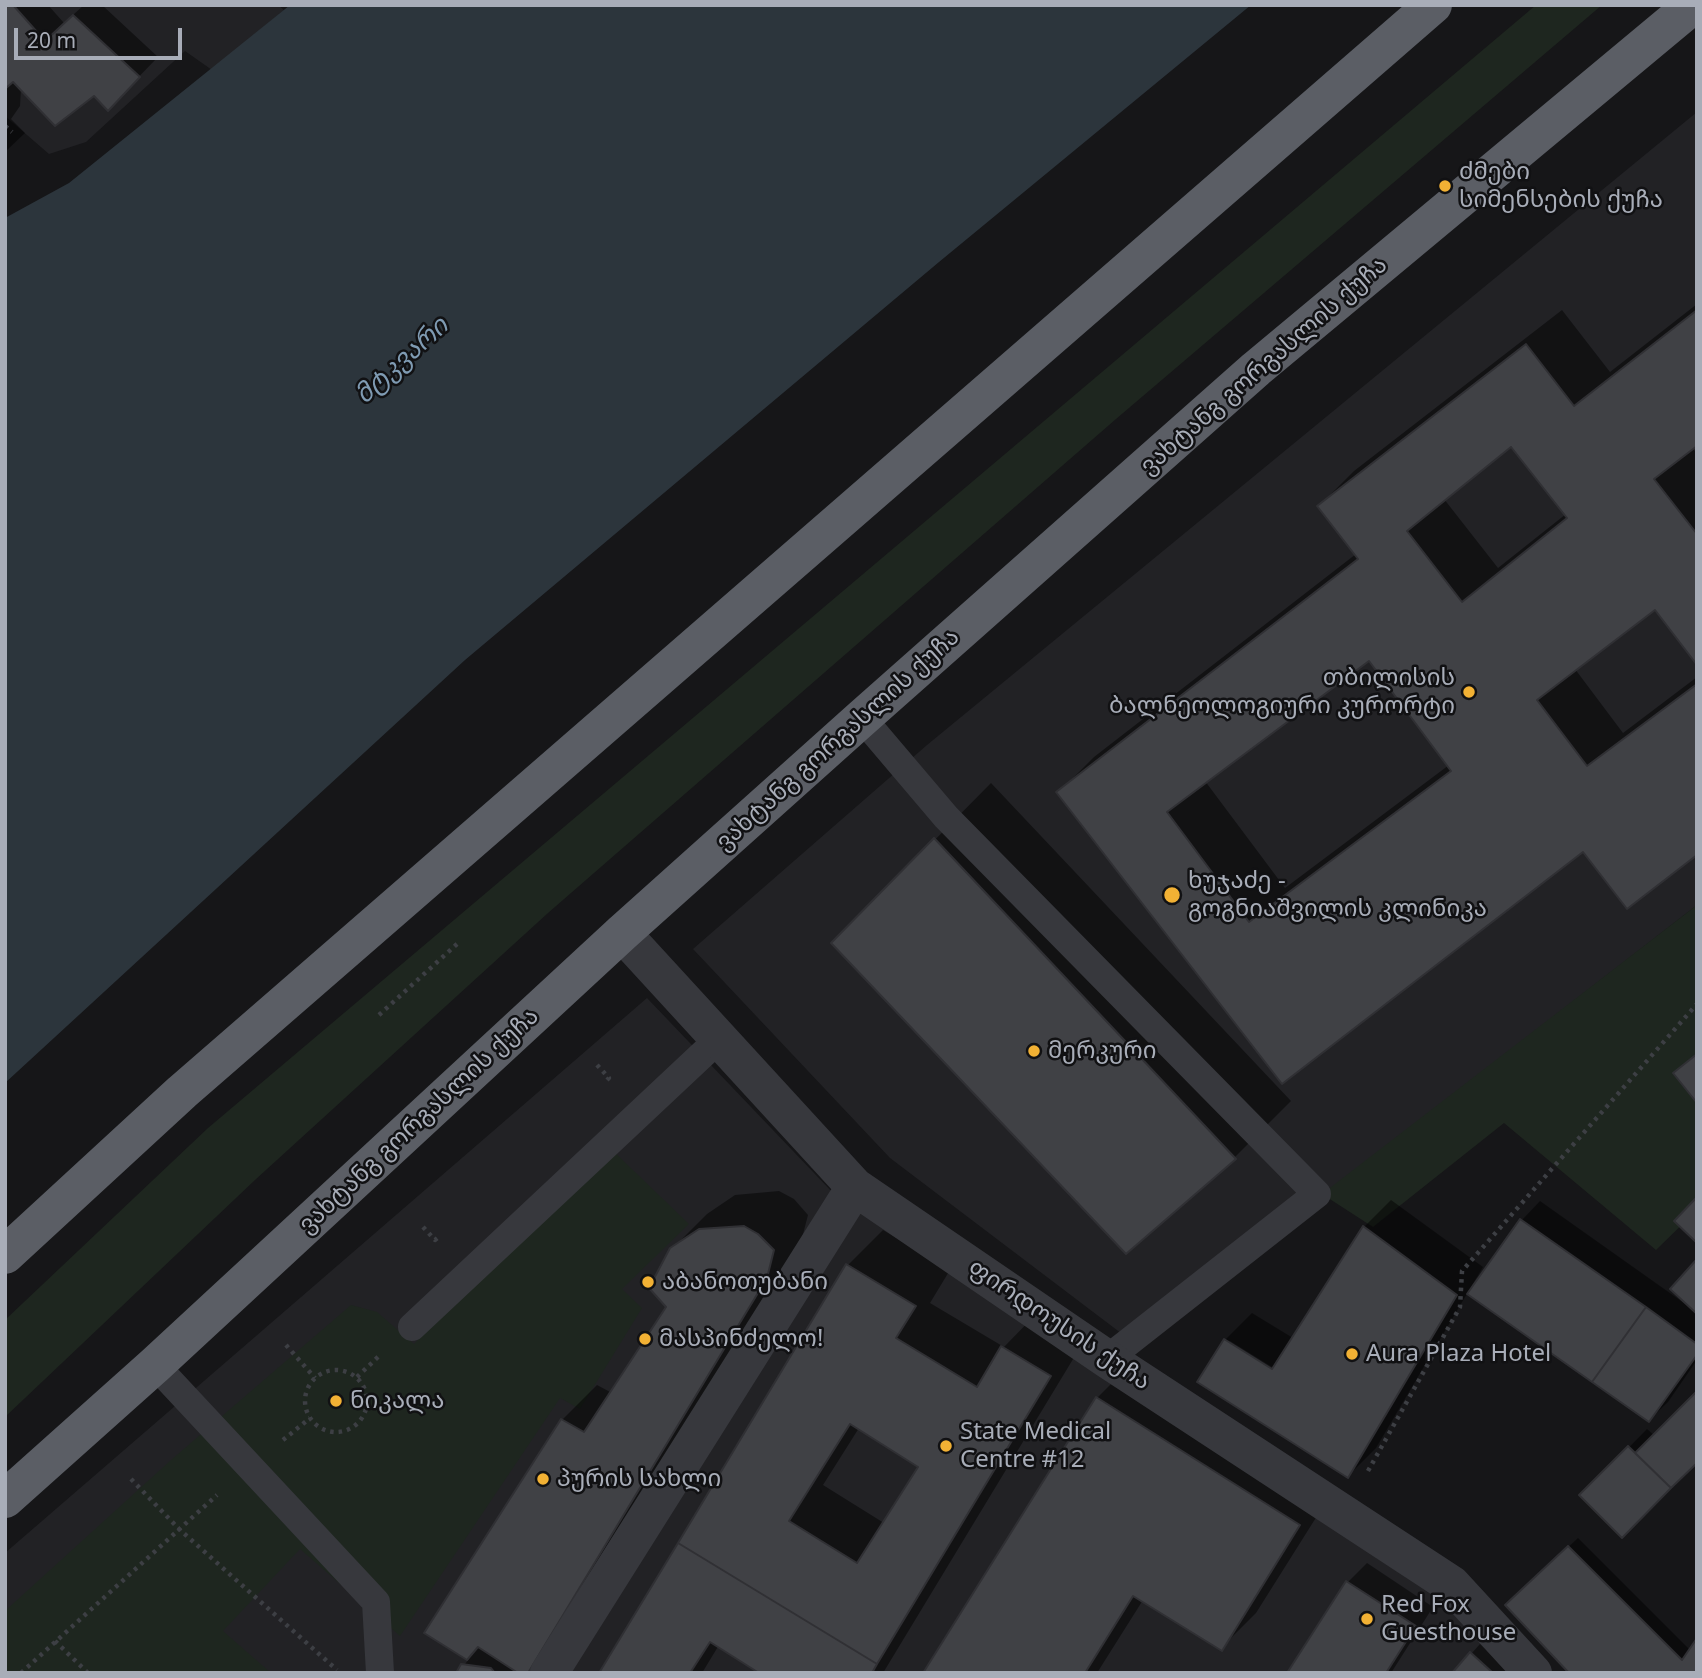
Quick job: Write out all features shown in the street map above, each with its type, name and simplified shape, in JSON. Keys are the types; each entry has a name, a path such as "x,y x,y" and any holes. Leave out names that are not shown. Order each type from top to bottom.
{"highway":[{"path":"5,1255 182,1092 1433,5"},
{"name":"ვახტანგ გორგასლის ქუჩა","path":"5,1499 156,1365 622,933 1256,369 1693,5"}],"street":[{"name":"ფირდოუსის ქუჩა","path":"622,933 855,1187 1107,1359 1452,1584 1534,1673"},
{"path":"549,1673 855,1187"}],"lane":[{"path":"862,718 946,817 1317,1194 1107,1359"},
{"path":"412,1327 720,1038"},
{"path":"156,1365 376,1602 380,1673"}],"path":[{"path":"5,126 12,132"},
{"path":"379,1015 457,944"},
{"path":"1344,1512 1460,1307 1462,1271 1697,1004"},
{"path":"597,1065 610,1078"},
{"path":"423,1227 435,1240"},
{"path":"286,1345 315,1378"},
{"path":"328,1370 348,1372 363,1385 367,1405 357,1424 337,1432 317,1426 310,1418 305,1399 307,1389 315,1378 328,1370"},
{"path":"21,1673 249,1467 310,1418"},
{"path":"131,1479 179,1529 340,1673"},
{"path":"55,1641 88,1673"}],"shaded area":[{"path":"5,5 278,5 284,10 212,70 185,51 86,142 49,154 5,116"},
{"path":"1536,5 1602,5 1116,419 548,913 255,1180 5,1417 5,1320 208,1128"},
{"path":"1697,112 1697,905 1134,1343 890,1158 693,949 927,745"},
{"path":"1697,905 1697,1210 1656,1250 1504,1123 1373,1227 1322,1194"},
{"name":"აბანოთუბანი","path":"647,998 835,1195 1437,1590 1509,1673 5,1673 5,1553"},
{"path":"607,1145 689,1224 622,1289 642,1308 580,1409 560,1398 400,1636 300,1549 223,1631 271,1673 5,1673 5,1611 171,1460 351,1305 377,1312 414,1344"}],"water":[{"name":"მტკვარი","path":"290,5 1251,5 939,262 465,660 5,1083 5,218 69,183"}],"building":[{"path":"5,5 13,5 45,41 73,15 140,77 108,111 94,96 55,126 13,82 5,89"},
{"name":"თბილისის ბალნეოლოგიური კურორტი","path":"1697,310 1697,446 1654,479 1697,534 1697,665 1655,610 1537,700 1587,766 1697,684 1697,855 1627,909 1583,852 1282,1084 1056,792 1358,559 1317,506 1526,344 1574,406","holes":["1511,447 1567,518 1462,602 1407,531","1369,661 1451,771 1249,922 1167,812"]},
{"name":"მერკური","path":"934,838 1236,1159 1126,1254 831,943"},
{"path":"1697,1054 1697,1103 1673,1073"},
{"path":"1697,1197 1697,1243 1674,1221"},
{"path":"1520,1219 1646,1307 1592,1382 1467,1294"},
{"path":"744,1226 758,1234 774,1250 767,1278 528,1673 518,1673 478,1647 467,1660 424,1633 561,1419 584,1432 666,1307 649,1288 670,1248 699,1229"},
{"name":"Aura Plaza Hotel","path":"1363,1226 1457,1295 1348,1478 1197,1382 1224,1339 1272,1369"},
{"path":"1697,1259 1697,1314 1670,1289"},
{"name":"State Medical Centre #12","path":"846,1264 916,1306 896,1338 977,1387 1001,1346 1051,1376 877,1664 678,1543","holes":["850,1424 918,1467 857,1563 789,1521"]},
{"path":"1646,1307 1697,1344 1697,1355 1649,1422 1592,1382"},
{"path":"1696,1392 1697,1463 1671,1488 1635,1453"},
{"path":"1096,1397 1300,1525 1222,1651 1133,1596 1085,1673 923,1673"},
{"path":"1628,1446 1671,1488 1622,1538 1579,1495"},
{"path":"678,1543 877,1664 872,1673 759,1673 710,1642 690,1673 599,1673"},
{"path":"1568,1546 1682,1660 1697,1638 1697,1673 1569,1673 1505,1605"},
{"path":"1346,1581 1416,1626 1386,1673 1287,1673"},
{"path":"1470,1652 1493,1673 1452,1673"},
{"path":"461,1664 491,1668 495,1673 456,1673"}],"place":[{"name":"ძმები სიმენსების ქუჩა","path":"1445,186"},
{"name":"თბილისის ბალნეოლოგიური კურორტი","path":"1469,692"},
{"name":"ხუჯაძე - გოგნიაშვილის კლინიკა","path":"1172,895"},
{"name":"მერკური","path":"1034,1051"},
{"name":"აბანოთუბანი","path":"648,1282"},
{"name":"მასპინძელო!","path":"645,1339"},
{"name":"Aura Plaza Hotel","path":"1352,1354"},
{"name":"ნიკალა","path":"336,1401"},
{"name":"State Medical Centre #12","path":"946,1446"},
{"name":"პურის სახლი","path":"543,1479"},
{"name":"Red Fox Guesthouse","path":"1367,1619"}]}
